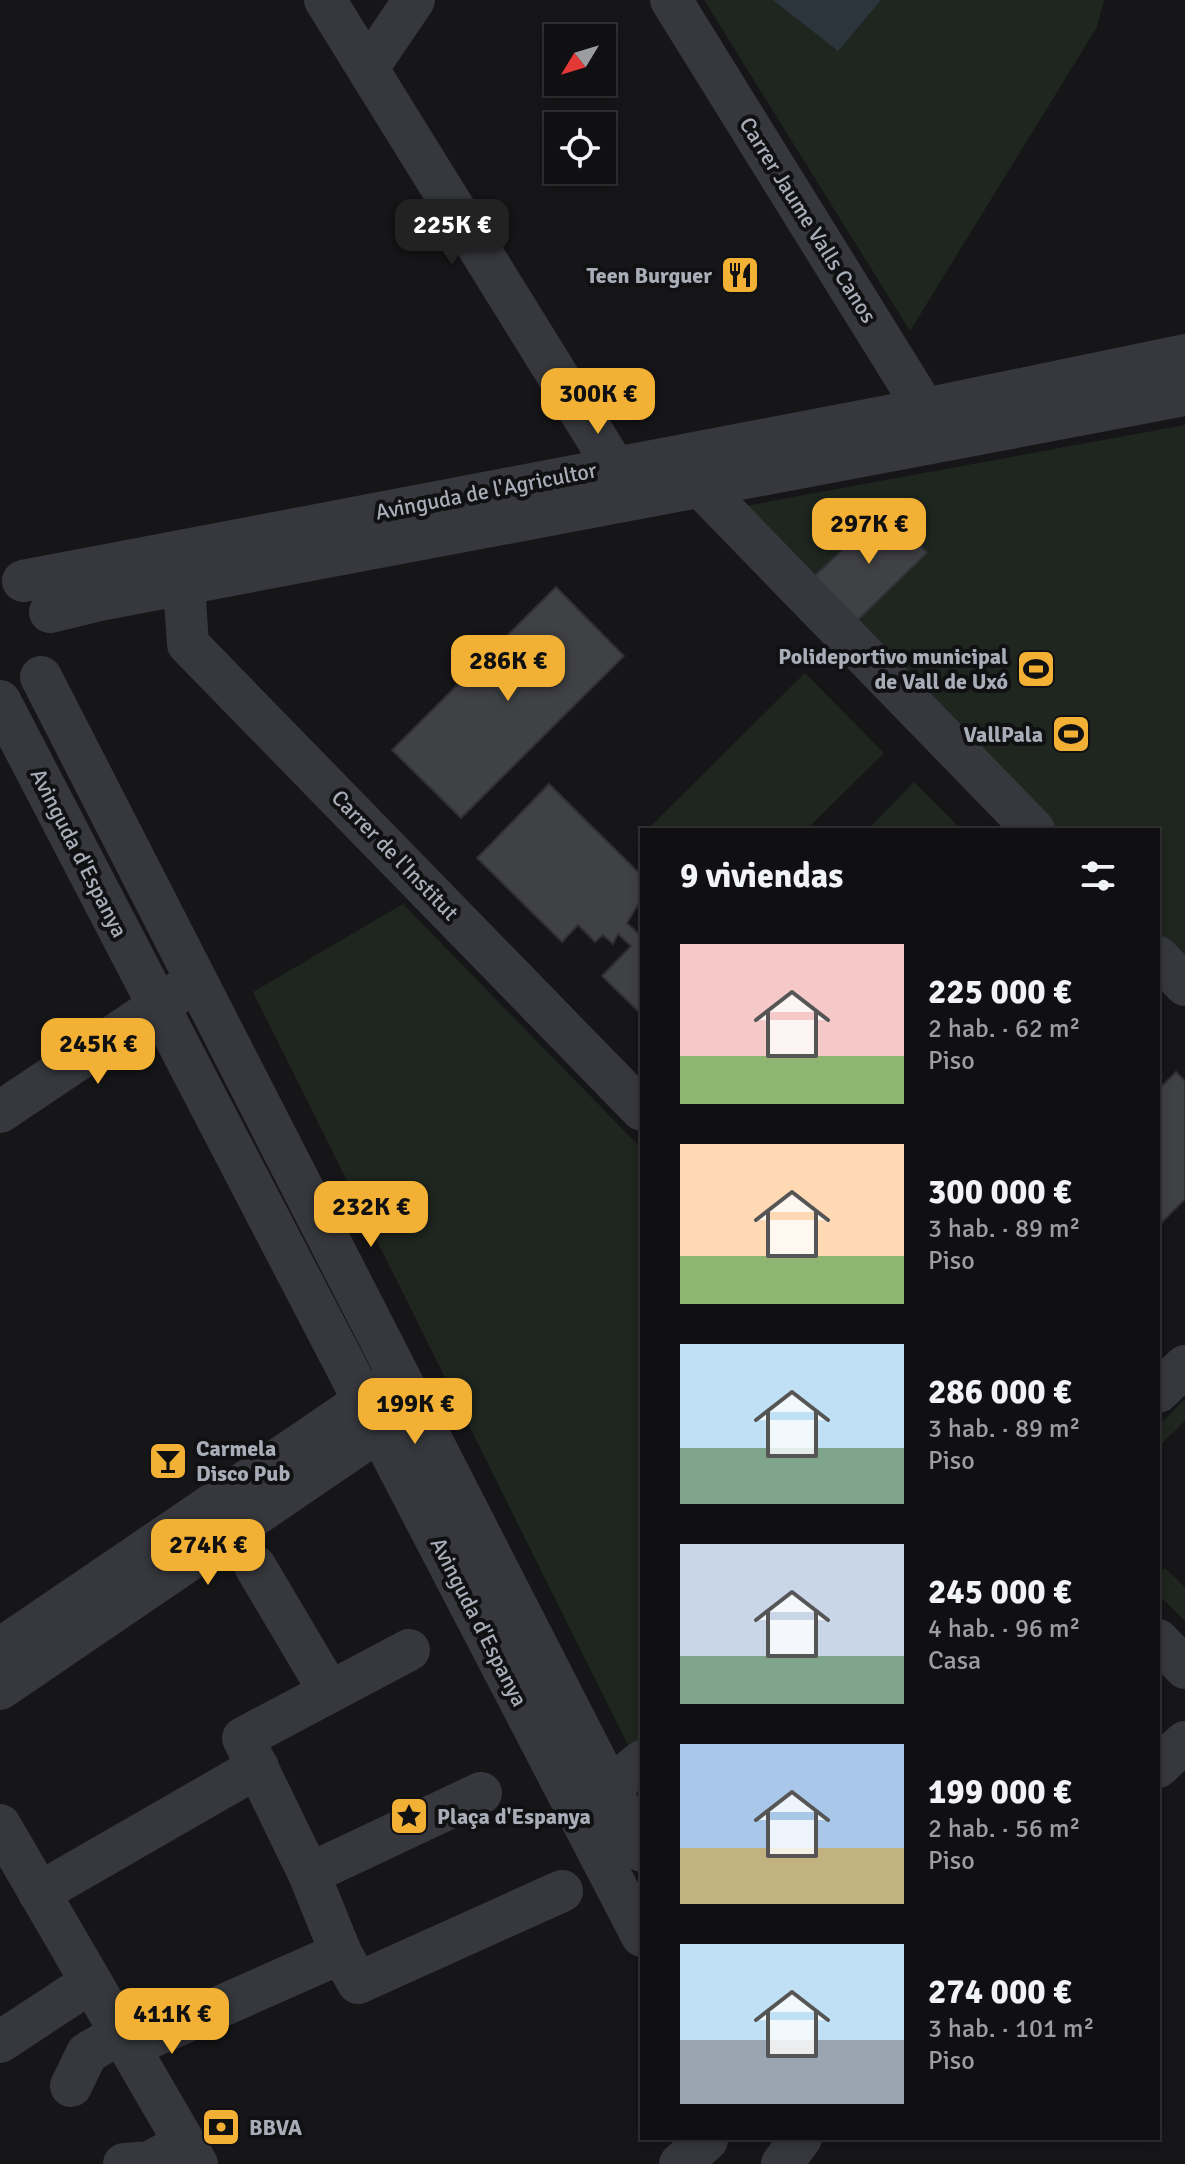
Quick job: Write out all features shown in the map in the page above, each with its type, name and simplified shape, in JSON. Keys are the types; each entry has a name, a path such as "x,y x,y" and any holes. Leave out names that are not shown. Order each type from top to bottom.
{"street":[{"path":"325,0 624,484"},
{"path":"368,68 414,0"},
{"name":"Carrer Jaume Valls Canos","path":"671,0 934,425"},
{"name":"Avinguda de l'Agricultor","path":"50,612 184,585 624,484 701,487 1185,355"},
{"name":"Avinguda de l'Agricultor","path":"12,577 624,484 934,425 1185,395"},
{"path":"701,487 1032,828"},
{"path":"0,701 41,677 50,612 12,577"},
{"name":"Carrer de l'Institut","path":"184,585 188,644 640,1108"},
{"name":"Avinguda d'Espanya","path":"41,677 407,1392 594,1801 640,1930"},
{"name":"Avinguda d'Espanya","path":"0,701 372,1416 594,1801 640,1849"},
{"path":"1160,959 1185,985"},
{"path":"0,1112 196,979"},
{"path":"1160,1390 1185,1366"},
{"path":"0,1689 407,1392"},
{"path":"0,1649 372,1416"},
{"path":"255,1566 329,1691"},
{"path":"1160,1642 1185,1668"},
{"path":"409,1650 243,1738 309,1874 341,1953 358,1983 562,1891"},
{"path":"1160,1765 1185,1742"},
{"path":"594,1801 640,1763"},
{"path":"39,1893 258,1767"},
{"path":"309,1874 481,1793"},
{"path":"0,1825 191,2154 124,2164"},
{"path":"71,2086 87,2053 341,1953"},
{"path":"0,2042 91,1982"}],"shaded area":[{"path":"704,0 1104,0 1097,27 910,331"},
{"path":"773,0 881,0 838,51"},
{"name":"Polideportivo municipal de Vall de Uxó","path":"1185,425 1185,968 1160,943 1160,828 1045,828 728,509"},
{"path":"805,673 884,753 808,828 649,828"},
{"path":"914,782 960,828 869,828"},
{"path":"403,904 640,1147 640,1744 631,1751 253,992"},
{"path":"1185,1399 1185,1421 1160,1445 1160,1424"},
{"path":"1165,1568 1185,1587 1185,1621 1160,1596 1160,1573"}],"building":[{"path":"881,513 898,516 927,553 853,625 810,580"},
{"path":"556,587 624,656 461,818 392,750"},
{"path":"549,784 640,874 640,901 627,923 640,935 640,1013 602,976 631,946 618,934 613,944 603,935 595,942 578,925 562,942 477,858"},
{"path":"1176,1072 1185,1081 1185,1199 1160,1224 1160,1088"}],"place":[{"name":"Teen Burguer","path":"740,275"},
{"name":"Polideportivo municipal de Vall de Uxó","path":"1036,669"},
{"name":"VallPala","path":"1071,734"},
{"name":"Carmela Disco Pub","path":"168,1461"},
{"name":"Plaça d'Espanya","path":"409,1816"},
{"name":"BBVA","path":"221,2127"}]}
